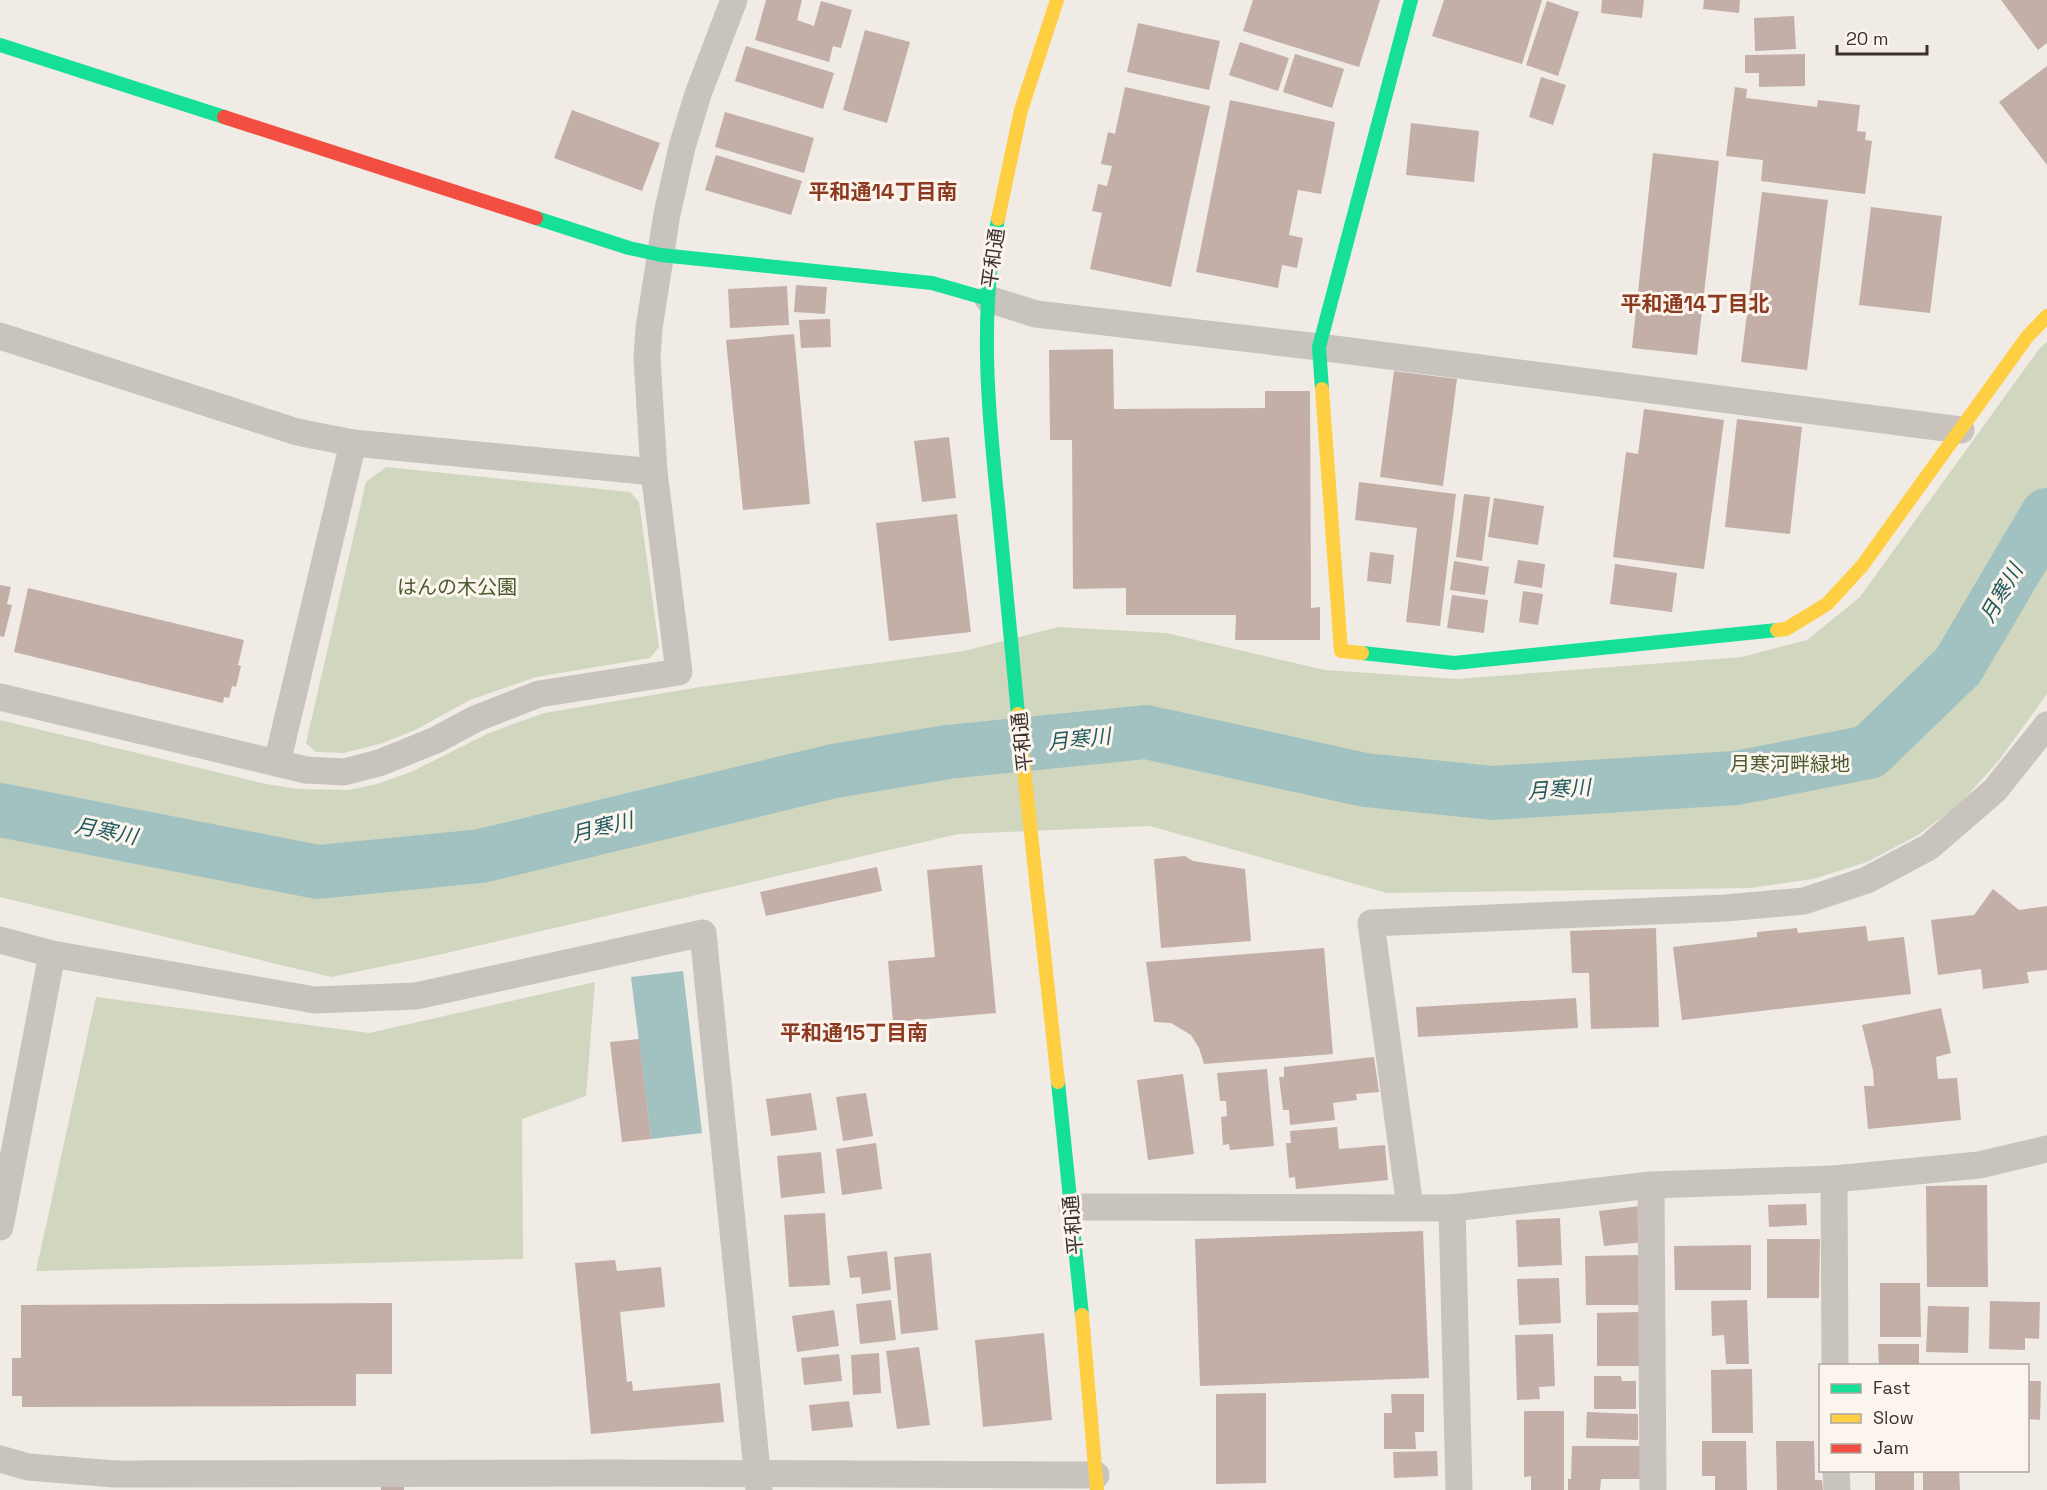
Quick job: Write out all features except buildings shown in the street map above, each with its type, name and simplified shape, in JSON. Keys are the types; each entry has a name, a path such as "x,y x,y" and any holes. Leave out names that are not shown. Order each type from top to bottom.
{"street":[{"path":"0,697 277,764 306,770 344,772 406,754 475,719 539,694 679,672 654,472 647,359 649,328 667,214 682,147 698,94 734,0"},
{"name":"平和通","path":"1058,0 1021,110 1011,154 993,244 986,344 989,420 1028,809 1072,1208 1096,1483"},
{"path":"1411,0 1319,347 1341,651 1454,663 1786,629 1827,604 1862,566 2027,337 2047,316"},
{"path":"0,45 629,248 661,255 932,283 1036,314 1319,347 1960,430"},
{"path":"0,336 297,432 353,443 654,472"},
{"path":"277,764 353,443"},
{"path":"1410,1207 1371,923 1726,908 1804,902 1867,880 1929,847 1995,790 2047,725"},
{"path":"0,940 52,954 315,1000 416,996 703,933 758,1482"},
{"path":"0,1227 52,954"},
{"path":"1072,1208 1452,1208 1651,1185 1834,1179 1979,1165 2047,1149"},
{"path":"1834,1179 1835,1364"},
{"path":"1651,1185 1653,1490"},
{"path":"1452,1208 1459,1490"},
{"path":"0,1459 28,1467 115,1474 758,1482 1096,1483"},
{"path":"1836,1472 1837,1490"}],"green space":[{"name":"月寒河畔緑地","path":"2047,342 2047,694 1999,760 1960,804 1918,835 1867,862 1813,879 1751,888 1387,893 1150,826 958,834 438,955 331,977 0,897 0,720 266,784 297,789 349,790 377,784 411,772 489,733 544,713 700,687 964,651 1058,627 1166,633 1325,670 1457,679 1742,657 1807,640 1860,597 2039,349"},
{"name":"はんの木公園","path":"386,467 630,492 639,502 659,647 650,658 536,677 470,700 415,730 383,743 344,753 316,752 306,743 366,482"},
{"path":"595,982 586,1096 522,1119 523,1259 36,1271 96,997 369,1033"}],"water":[{"path":"683,971 702,1133 651,1139 631,977"}],"waterway":[{"name":"月寒川","path":"0,810 318,872 481,856 834,771 948,752 1146,732 1365,780 1492,793 1736,778 1869,752 1958,666 2047,515"}],"traffic: fast":[{"path":"1322,389 1319,347 1411,0"},
{"path":"0,45 224,117"},
{"path":"536,218 629,248 661,255 932,283 988,299"},
{"path":"998,219 989,290 987,362 991,434 1018,714"},
{"path":"1362,653 1454,663 1777,630"},
{"path":"1058,1082 1082,1315"}],"traffic: slow":[{"path":"998,219 1021,110 1057,0"},
{"path":"1777,630 1786,629 1827,604 1862,566 2027,337 2047,316"},
{"path":"1322,389 1341,651 1362,653"},
{"path":"1018,714 1058,1082"},
{"path":"1082,1315 1097,1490"}],"traffic: jam":[{"path":"224,117 536,218"}],"district":[{"name":"平和通14丁目南","path":"883,191"},
{"name":"平和通14丁目北","path":"1695,303"},
{"name":"平和通15丁目南","path":"854,1032"}]}
